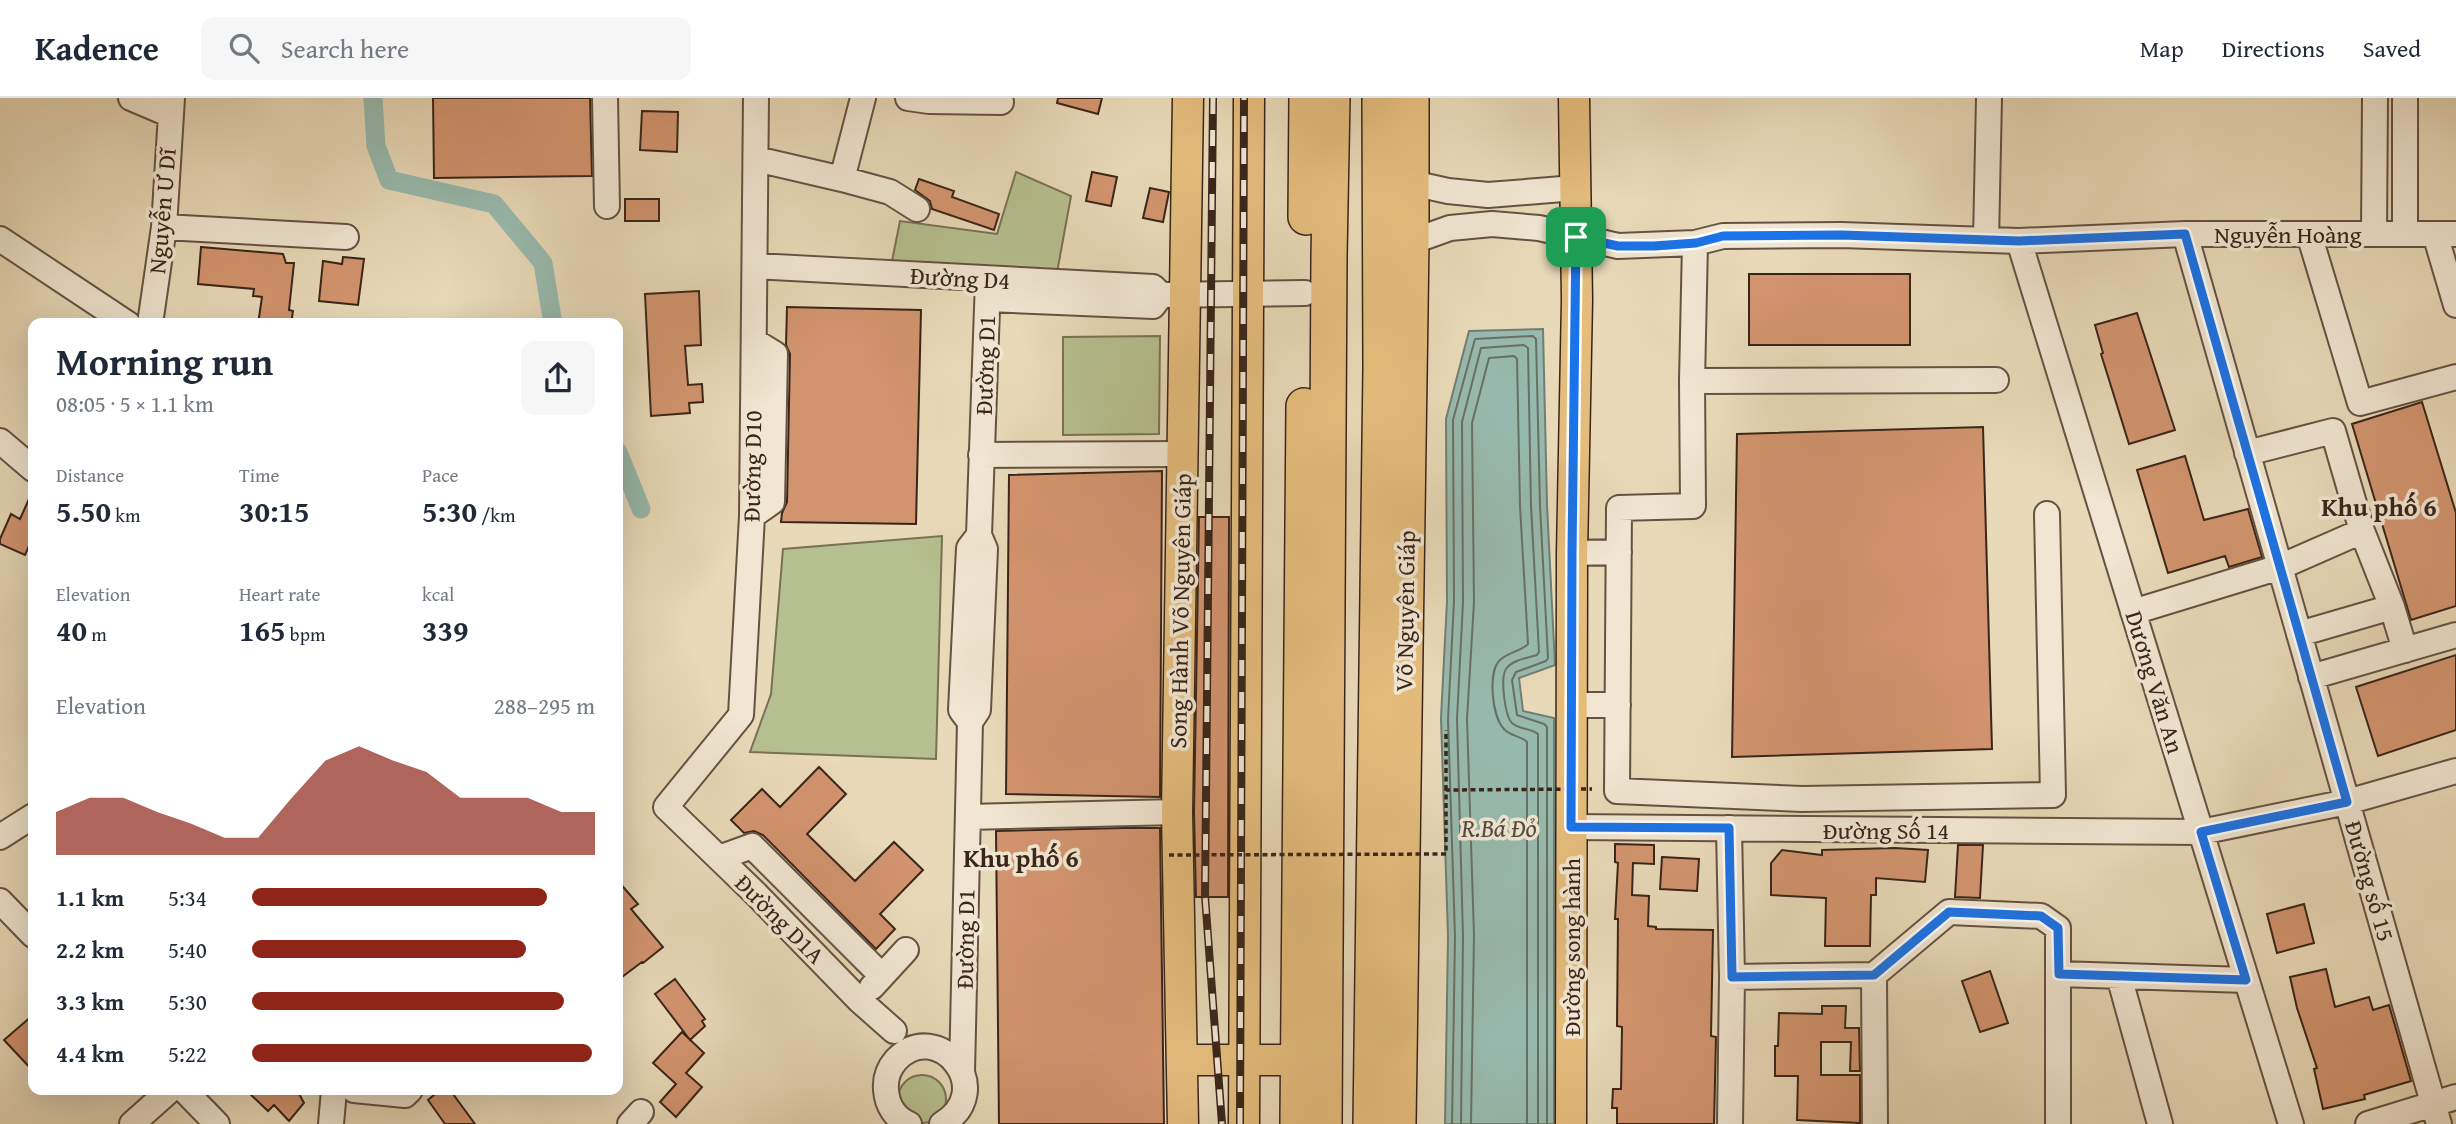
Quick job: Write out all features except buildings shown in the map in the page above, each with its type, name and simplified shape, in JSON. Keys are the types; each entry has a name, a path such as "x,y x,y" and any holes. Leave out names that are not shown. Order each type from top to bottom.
{"highway":[{"path":"1298,1124 1307,98"},
{"path":"1324,1124 1332,98"},
{"name":"Võ Nguyên Giáp","path":"1371,1124 1381,367 1380,98"},
{"name":"Võ Nguyên Giáp","path":"1398,1124 1412,242 1411,98"}],"main road":[{"name":"Song Hành Võ Nguyên Giáp","path":"1183,1124 1177,812 1183,454 1173,295 1188,98"},
{"path":"1244,1124 1249,98"},
{"name":"Đường song hành","path":"1570,1124 1576,237 1574,98"},
{"path":"1182,1060 1298,1060"}],"street":[{"path":"131,98 172,106"},
{"path":"605,98 607,206"},
{"name":"Đường D10","path":"666,807 741,715 752,516 756,98"},
{"path":"842,179 863,98"},
{"path":"908,98 1001,102"},
{"path":"1986,240 1989,98"},
{"path":"2374,234 2375,98"},
{"path":"2404,98 2404,234"},
{"name":"Nguyễn Ư Dĩ","path":"151,318 164,227 172,106"},
{"path":"756,159 890,192 917,209"},
{"path":"1412,183 1448,191 1488,195 1576,188"},
{"name":"Nguyễn Hoàng","path":"1412,242 1450,228 1492,224 1527,226 1618,246 1696,243 1723,236 1841,235 2019,241 2185,234 2445,234"},
{"path":"164,227 346,237"},
{"name":"Đường số 15","path":"2185,234 2347,802 2443,1108"},
{"path":"2309,234 2360,402 2456,377"},
{"path":"2445,234 2456,305"},
{"path":"0,239 119,318"},
{"name":"Dương Văn An","path":"2019,241 2291,1124"},
{"path":"1696,243 1692,381 1693,506 1619,508 1617,791 1802,799 2053,795 2047,514"},
{"name":"Đường D4","path":"755,266 988,289 1104,294 1153,306 1173,295 1305,293"},
{"name":"Đường D1","path":"964,1097 962,1072 970,722 961,710 968,548 979,535 988,289"},
{"path":"1692,381 1996,380"},
{"path":"2247,453 2333,430 2362,531 2406,650"},
{"path":"0,441 28,466"},
{"path":"981,455 1183,454"},
{"path":"2133,612 2280,568 2362,531"},
{"path":"1572,553 1619,552"},
{"path":"2299,634 2392,607"},
{"path":"2311,677 2456,635"},
{"path":"1572,705 1618,705"},
{"path":"2201,832 2347,802 2456,771"},
{"name":"Đường D1A","path":"666,807 859,1000 894,1031 946,1053 956,1061 962,1072"},
{"path":"968,817 1177,812"},
{"path":"0,837 28,819"},
{"name":"Đường Số 14","path":"1571,827 2201,832"},
{"path":"1729,828 1732,977 1730,1124"},
{"path":"719,858 752,846 882,976"},
{"path":"0,901 28,930"},
{"path":"1732,977 1874,975 1949,912 2041,916 2058,928 2058,1124"},
{"path":"859,1000 906,950"},
{"path":"2059,974 2246,980"},
{"path":"1874,975 1875,1124"},
{"path":"2119,976 2161,1124"},
{"path":"894,1031 894,1063 886,1084 886,1095 889,1106 906,1123"},
{"path":"894,1063 912,1050 933,1048"},
{"path":"132,1124 164,1095"},
{"path":"189,1095 217,1124"},
{"path":"331,1124 334,1095"},
{"path":"942,1124 951,1119 964,1097"},
{"path":"964,1097 964,1124"},
{"path":"2368,1124 2443,1108"}],"path":[{"path":"1169,855 1446,854 1446,730"},
{"path":"1446,790 1592,789"}],"green space":[{"path":"1016,172 1071,196 1056,278 890,271 900,221 997,234"},
{"path":"1160,336 1159,434 1063,435 1063,337"},
{"path":"942,536 936,759 750,752 771,694 783,549"},
{"path":"922,1075 939,1082 946,1099 939,1116 922,1123 905,1116 898,1099 905,1082"}],"water":[{"name":"R.Bá Đỏ","path":"1543,329 1547,505 1555,665 1519,678 1523,711 1554,718 1554,1124 1445,1124 1448,936 1441,718 1447,601 1446,419 1469,331"}],"waterway":[{"path":"373,98 376,146 389,180 494,204 543,263 552,318"},
{"path":"623,464 641,509"}],"railway":[{"path":"1213,98 1205,896 1222,1124"},
{"path":"1240,1124 1244,98"}],"district":[{"name":"Khu phố 6","path":"2379,506"},
{"name":"Khu phố 6","path":"1021,857"}],"route":[{"path":"2185,234 2347,802 2201,832 2246,980 2059,974 2058,928 2041,916 1949,912 1874,975 1732,977 1729,828 1571,827 1576,237 1618,246 1654,246 1696,243 1723,236 1841,235 2019,241 2185,234"}]}
